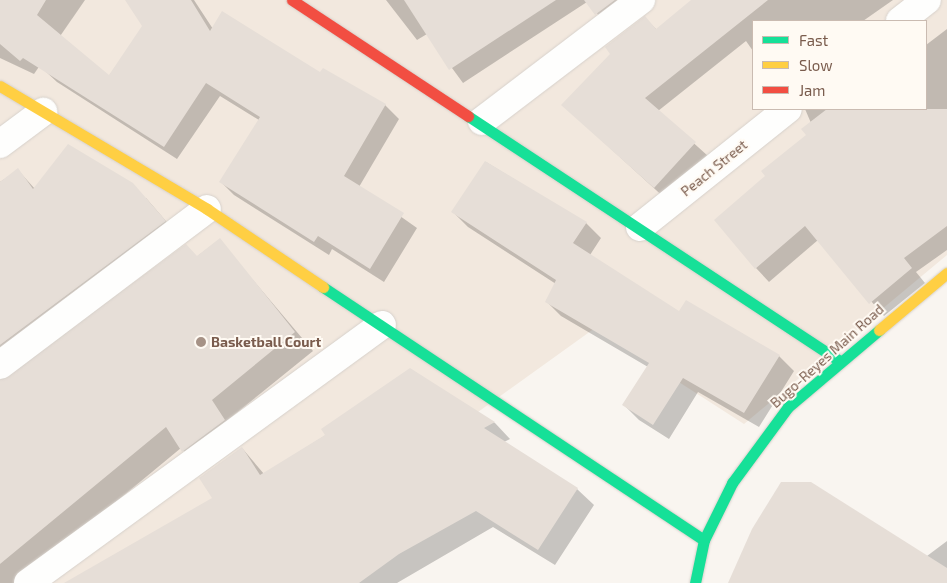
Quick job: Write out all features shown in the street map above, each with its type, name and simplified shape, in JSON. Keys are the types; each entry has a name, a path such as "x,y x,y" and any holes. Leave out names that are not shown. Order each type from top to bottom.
{"street":[{"path":"292,0 482,122 840,361"},
{"path":"482,122 641,0"},
{"path":"901,20 927,0"},
{"path":"0,86 207,209 704,540"},
{"name":"Peach Street","path":"640,227 787,110"},
{"path":"0,144 43,112"},
{"path":"0,365 207,209"},
{"name":"Bugo-Reyes Main Road","path":"695,583 704,540 732,483 788,407 840,361 947,273"},
{"path":"28,583 382,325"}],"shaded area":[{"path":"0,0 947,0 947,255 744,424 595,328 240,583 0,583"}],"building":[{"path":"0,0 46,0 37,15 109,75 142,26 125,0 191,0 210,31 222,11 320,72 323,68 386,104 344,176 404,213 370,269 318,236 314,242 219,182 260,117 206,83 164,147 23,58 20,61 0,44"},
{"path":"404,0 556,0 449,70"},
{"path":"584,0 615,0 595,15"},
{"path":"691,0 768,0 645,98 696,142 654,188 561,105 610,54 605,47 645,16 656,29"},
{"path":"947,109 947,226 904,258 912,268 869,304 805,226 755,269 714,220 765,176 761,171 806,135 801,129 826,110"},
{"path":"68,144 133,183 166,221 0,345 0,182 18,168 33,189"},
{"path":"485,161 587,222 573,243 679,311 686,300 780,355 744,413 683,378 653,425 622,405 649,363 545,302 556,280 451,212"},
{"path":"220,238 295,332 212,400 225,420 182,452 166,427 0,564 0,380 186,244 197,256"},
{"path":"410,368 495,422 484,428 578,488 538,550 476,511 399,554 359,583 64,583 212,498 199,478 242,447 260,475 325,435 321,429"},
{"path":"781,482 811,482 947,568 947,583 728,583 752,529"}],"traffic: fast":[{"path":"468,116 840,361"},
{"path":"323,287 704,540"},
{"path":"695,583 704,540 732,483 788,407 879,330"}],"traffic: slow":[{"path":"0,86 207,209 323,287"},
{"path":"879,330 947,273"}],"traffic: jam":[{"path":"292,0 468,116"}],"place":[{"name":"Basketball Court","path":"201,342"}]}
